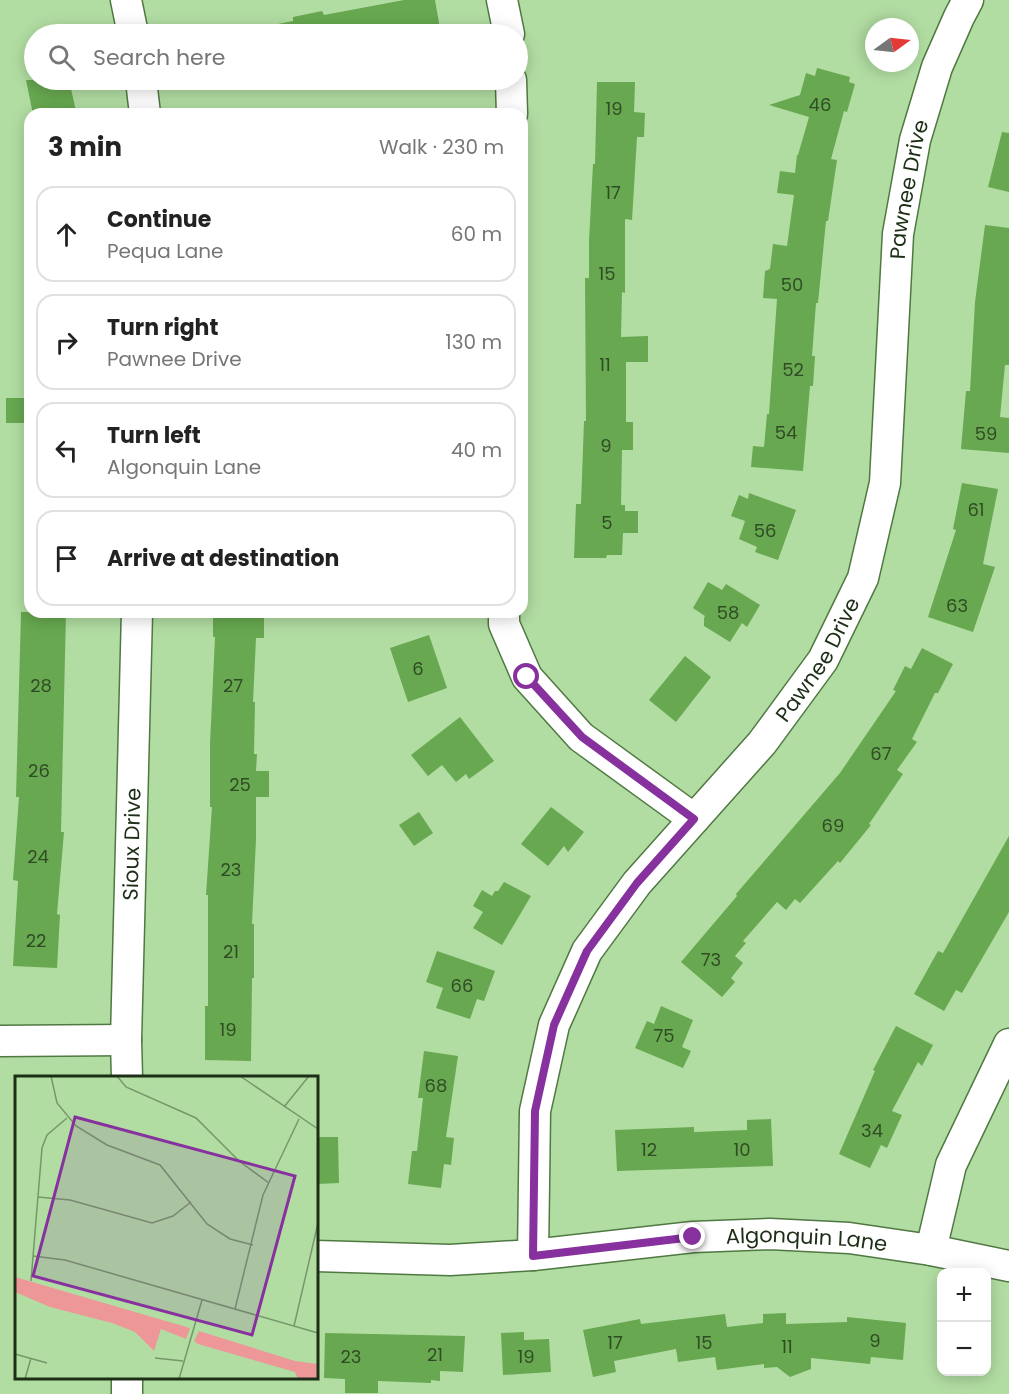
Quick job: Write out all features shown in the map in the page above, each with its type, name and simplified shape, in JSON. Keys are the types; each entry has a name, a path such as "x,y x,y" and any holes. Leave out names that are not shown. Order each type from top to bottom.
{"street":[{"path":"126,0 131,24"},
{"path":"502,0 507,24"},
{"name":"Pawnee Drive","path":"533,1256 535,1111 554,1025 587,951 637,883 762,743 823,660 863,578 885,483 898,234 915,140 936,67 969,0"},
{"path":"142,90 144,108"},
{"path":"511,90 512,108"},
{"name":"Sioux Drive","path":"127,1076 137,618"},
{"path":"504,618 504,624 527,677 582,737 694,819"},
{"path":"0,1041 126,1040"},
{"path":"931,1250 951,1165 1009,1044"},
{"name":"Algonquin Lane","path":"318,1256 450,1260 533,1256 693,1237 770,1234 849,1238 931,1250 1009,1266"}],"building":[{"path":"404,0 435,0 439,24 278,24 293,21 293,17 322,11 324,15"},
{"path":"817,68 850,77 849,82 855,84 847,112 844,111 831,159 837,160 828,221 826,221 818,303 816,303 812,356 815,356 813,386 810,386 803,471 751,467 753,446 764,447 767,414 769,414 777,299 763,298 765,271 770,269 773,244 787,246 794,195 777,193 780,171 795,173 797,155 809,117 769,105 800,95 806,73 815,76"},
{"path":"597,82 635,82 634,112 645,113 644,137 637,137 632,220 625,219 625,293 622,292 621,337 648,336 648,362 626,362 626,422 633,422 633,450 622,450 621,505 625,505 625,511 638,511 638,533 623,533 622,555 607,555 606,558 574,558 576,504 581,504 584,421 586,421 585,278 589,278"},
{"path":"28,90 71,90 75,108 32,108"},
{"path":"1002,132 1009,133 1009,192 988,187"},
{"path":"985,225 1009,228 1009,365 1005,365 1000,417 1009,418 1009,453 961,449 966,391 970,391 975,302"},
{"path":"6,398 24,398 24,423 6,423"},
{"path":"962,483 998,489 983,564 995,567 973,632 928,617 956,530 953,529"},
{"path":"749,493 796,510 778,560 755,552 757,547 739,539 745,521 731,516 739,495 748,499"},
{"path":"708,582 722,590 726,584 760,605 747,627 742,623 730,642 704,626 705,616 693,608"},
{"path":"21,612 24,612 24,618 66,618 61,832 64,832 57,914 60,915 57,968 13,966 18,881 13,880 19,797 16,797"},
{"path":"213,618 264,618 264,638 256,638 253,702 255,702 254,754 257,754 256,771 269,771 269,797 256,797 251,1061 205,1060 205,1006 208,1006 208,895 206,895 212,807 210,807 210,744 215,637 213,637"},
{"path":"429,635 447,688 408,702 390,648"},
{"path":"922,648 953,664 938,693 935,693 912,739 917,742 897,770 903,774 869,824 871,825 840,863 838,861 800,903 795,899 786,910 777,902 743,941 746,943 735,956 743,963 731,978 735,982 722,997 681,962 840,773 896,691 893,690 905,666 911,669"},
{"path":"685,656 711,677 676,722 649,700"},
{"path":"460,717 494,761 469,779 466,774 456,782 442,765 428,776 411,755"},
{"path":"551,807 584,832 568,852 564,846 548,866 521,844"},
{"path":"419,812 433,833 414,846 399,825"},
{"path":"1009,836 1009,912 962,993 956,990 944,1011 914,994 938,951 943,953"},
{"path":"504,882 531,896 502,945 473,928 483,912 473,906 482,890 492,896"},
{"path":"437,951 495,971 484,1001 477,999 470,1019 436,1008 443,988 426,982"},
{"path":"661,1006 693,1020 682,1047 691,1051 683,1068 635,1048 647,1021 654,1024"},
{"path":"896,1026 933,1045 922,1066 918,1062 892,1111 902,1115 887,1148 881,1145 870,1168 839,1154 875,1071 873,1070"},
{"path":"424,1051 458,1056 446,1137 454,1138 451,1165 444,1164 441,1188 408,1184 412,1151 417,1151 423,1098 418,1098"},
{"path":"771,1119 773,1166 617,1171 615,1130 694,1127 694,1132 747,1130 747,1120"},
{"path":"318,1137 338,1137 339,1183 318,1184"},
{"path":"786,1313 786,1324 847,1322 847,1317 906,1323 903,1360 871,1357 870,1364 811,1358 811,1369 790,1377 777,1367 764,1368 764,1364 717,1370 715,1357 678,1362 676,1349 614,1361 616,1372 593,1377 583,1330 640,1319 641,1324 725,1314 727,1327 763,1323 763,1314"},
{"path":"524,1332 524,1340 549,1339 551,1372 503,1375 501,1333"},
{"path":"325,1333 465,1336 463,1372 440,1371 440,1381 431,1380 431,1383 378,1381 378,1393 345,1393 345,1379 324,1378"}],"route":[{"path":"527,677 582,737 694,819 637,883 587,951 554,1025 535,1111 533,1256 693,1237"}]}
